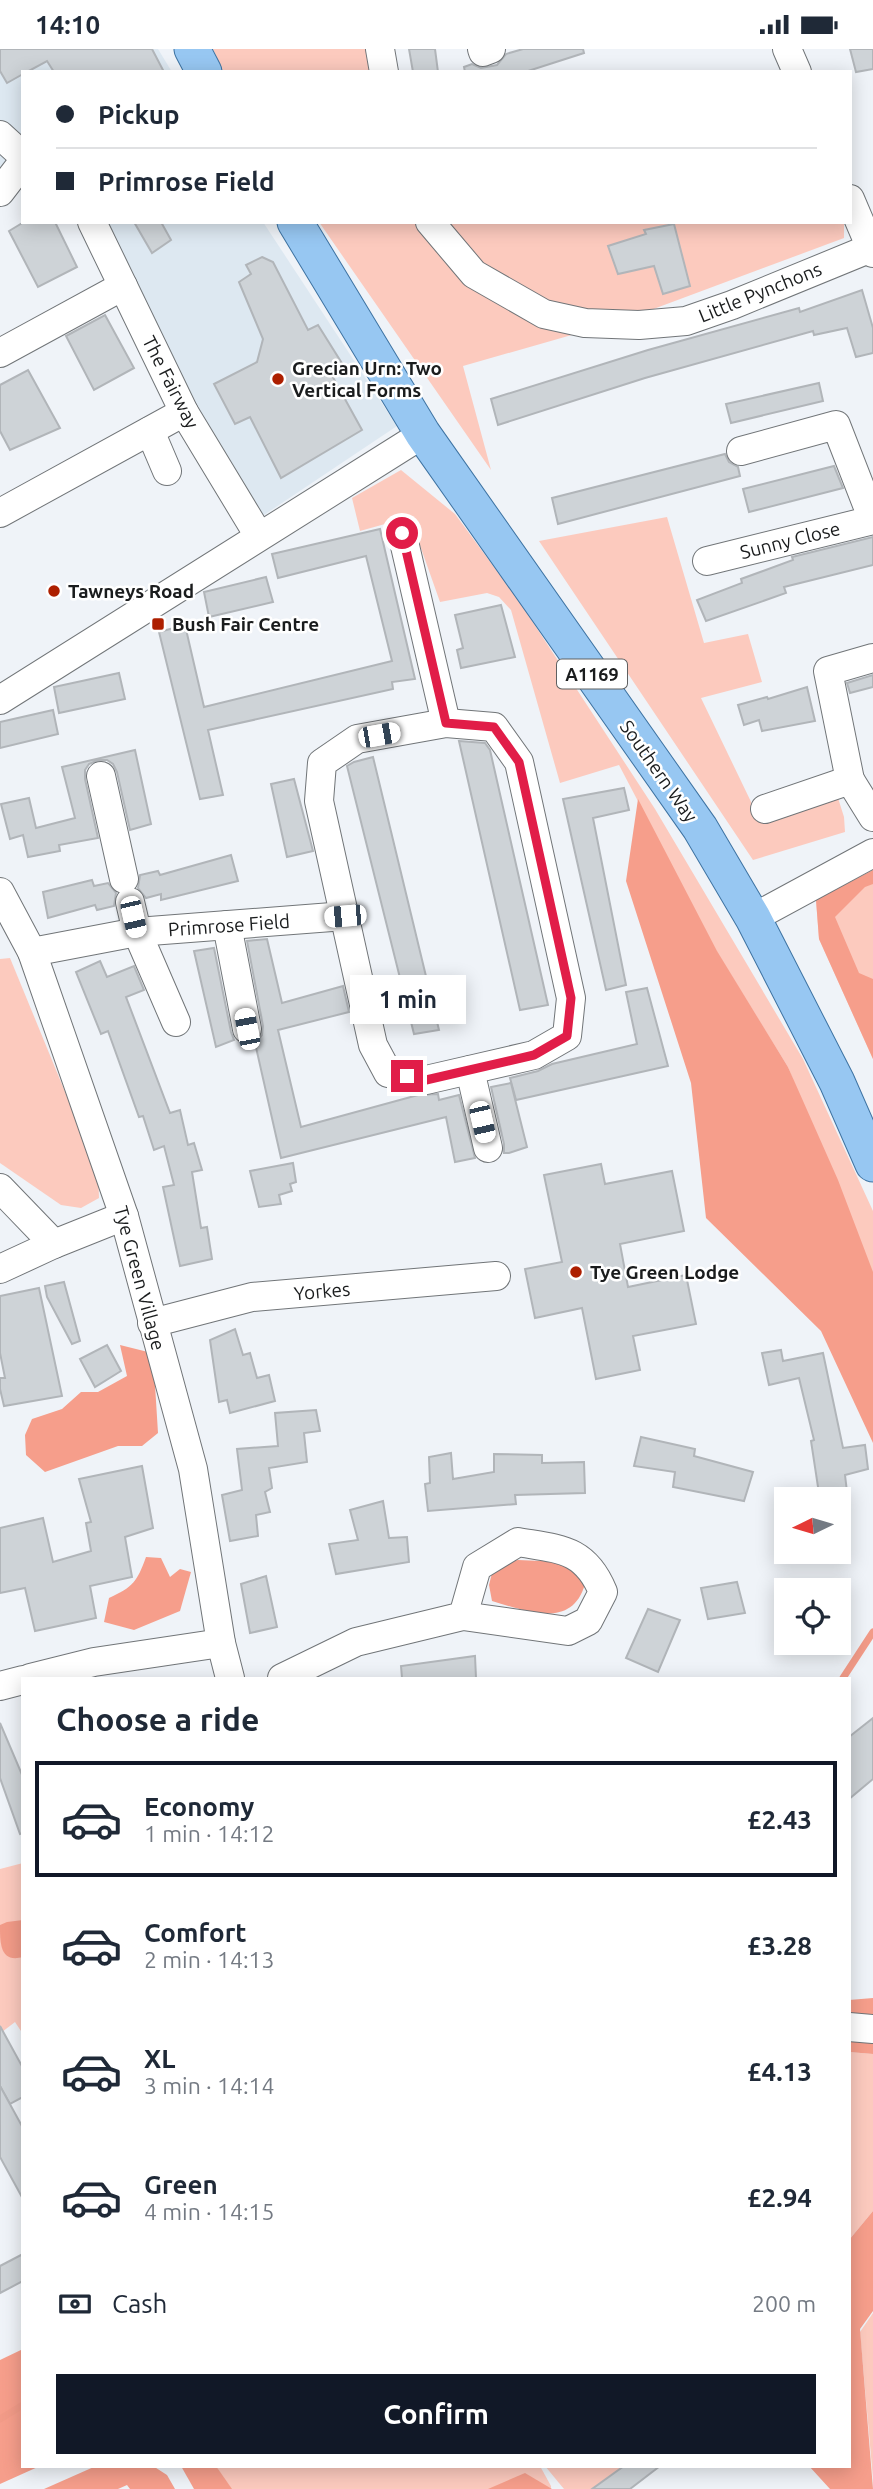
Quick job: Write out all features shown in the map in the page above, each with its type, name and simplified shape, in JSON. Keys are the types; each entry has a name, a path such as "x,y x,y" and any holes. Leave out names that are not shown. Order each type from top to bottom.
{"main road":[{"path":"192,49 203,70"},
{"name":"Southern Way","path":"296,224 423,434 700,828 753,918 837,1082 873,1164"}],"street":[{"path":"380,49 384,70"},
{"path":"482,49 491,49"},
{"path":"787,49 796,70"},
{"path":"0,135 21,154"},
{"path":"0,192 21,165"},
{"path":"852,204 872,250"},
{"name":"The Fairway","path":"93,224 184,412 259,536"},
{"name":"Little Pynchons","path":"432,224 474,274 544,314 585,323 639,325 686,321 872,250"},
{"path":"0,353 123,286"},
{"path":"0,513 184,412"},
{"path":"741,451 836,425 873,520"},
{"path":"150,431 167,471"},
{"path":"0,700 423,434"},
{"name":"Sunny Close","path":"706,561 873,520"},
{"path":"402,533 446,723"},
{"path":"873,659 828,671 850,780 873,817"},
{"path":"446,723 494,727 519,762 571,998 567,1036 534,1055 426,1080 388,1073 373,1045 345,916 319,801 322,763 357,739 446,723"},
{"path":"101,776 137,932 176,1022"},
{"path":"765,809 850,780"},
{"path":"753,918 873,853"},
{"name":"Tye Green Village","path":"0,892 32,952 124,1216 193,1469 221,1643 230,1677"},
{"name":"Primrose Field","path":"32,952 137,932 345,916"},
{"path":"227,925 247,1029"},
{"path":"470,1070 488,1148"},
{"path":"0,1188 54,1244"},
{"path":"0,1269 124,1216"},
{"name":"Yorkes","path":"152,1323 252,1297 496,1276"},
{"path":"284,1677 356,1642 463,1616 568,1631 588,1621 603,1591 595,1573 569,1551 518,1542 477,1567 463,1616"},
{"path":"34,1677 94,1662 221,1643"},
{"path":"0,1686 21,1681"},
{"path":"851,2027 873,2029"}],"shaded area":[{"path":"0,49 158,49 171,70 21,70 21,167 0,174"},
{"path":"213,49 378,49 385,70 222,70"},
{"path":"103,224 264,224 397,426 258,519 192,408"},
{"path":"320,224 844,224 844,238 624,320 463,366 491,470"},
{"path":"401,470 455,514 519,601 655,809 803,1059 873,1211 873,1277 788,1067 717,952 619,765 560,783 511,610 499,597 487,593 440,602 410,517 360,531 352,498"},
{"path":"667,517 704,643 748,634 762,682 701,698 754,808 838,798 845,832 753,860 539,541"},
{"path":"638,799 717,951 788,1067 838,1180 873,1272 873,1443 821,1331 706,1218 691,1083 626,881"},
{"path":"873,870 873,1059 819,939 816,900"},
{"path":"873,870 873,884 865,887 835,917 859,973 873,979 873,1059 819,939 816,900"},
{"path":"10,958 98,1172 99,1198 81,1208 61,1205 0,1163 0,959"},
{"path":"120,1345 148,1352 155,1385 158,1433 142,1446 118,1446 45,1472 26,1455 25,1435 32,1419 62,1409 81,1392 98,1392 127,1376"},
{"path":"146,1557 161,1558 170,1577 180,1569 191,1572 180,1611 134,1630 104,1622 109,1598 133,1583"},
{"path":"505,1562 564,1562 585,1584 579,1598 570,1607 559,1612 546,1613 492,1601 489,1585 493,1569"},
{"path":"21,1864 21,2031 15,2022 2,2032 0,2029 0,1869"},
{"path":"21,1920 21,1957 6,1955 1,1945 0,1925"},
{"path":"873,1998 873,2054 851,2052 851,2000"},
{"path":"851,2052 873,2054 873,2211 851,2238"},
{"path":"873,2211 873,2311 860,2329 873,2489 830,2489 811,2468 851,2468 851,2238"},
{"path":"873,2313 873,2479 860,2332"},
{"path":"21,2350 21,2468 36,2468 0,2484 0,2360"},
{"path":"91,2468 156,2468 167,2475 175,2489 130,2489 127,2485 118,2489 44,2489"},
{"path":"182,2468 217,2468 232,2489 194,2489"},
{"path":"217,2468 541,2468 551,2486 551,2489 230,2489"},
{"path":"547,2468 634,2468 608,2489 564,2489"},
{"path":"525,2473 552,2489 488,2489"}],"building":[{"path":"0,49 152,49 163,70 53,70 47,61 31,70 21,70 21,75 7,83 0,71"},
{"path":"409,49 435,49 438,70 413,70"},
{"path":"523,49 583,49 584,53 531,70 465,70 464,67 472,64 481,68 497,65 506,54"},
{"path":"850,49 873,49 873,69 856,72"},
{"path":"21,224 56,224 77,267 38,287 9,231"},
{"path":"135,224 162,224 171,240 152,253"},
{"path":"674,224 690,286 663,294 654,266 618,274 608,246 646,234 644,230"},
{"path":"262,257 273,262 308,330 318,325 343,365 330,372 362,430 281,478 250,417 235,424 214,384 257,362 263,339 239,282 251,274 246,265"},
{"path":"862,290 873,328 873,353 856,357 847,328 814,335 813,331 645,378 498,425 491,399 648,350 799,308 800,312"},
{"path":"105,315 134,368 94,390 66,336"},
{"path":"28,370 60,428 10,450 0,431 0,385"},
{"path":"819,383 823,401 731,423 726,404"},
{"path":"725,454 729,462 738,467 740,476 558,524 552,498"},
{"path":"834,466 843,488 749,512 743,489"},
{"path":"380,529 415,679 392,682 393,689 208,730 223,795 200,799 159,632 185,625 204,707 392,661 366,556 278,578 272,554"},
{"path":"873,537 873,565 784,587 786,593 706,621 697,600 742,583 741,579 793,560 792,557"},
{"path":"266,577 273,602 209,617 204,592"},
{"path":"501,605 515,657 461,668 457,650 463,648 455,615"},
{"path":"119,673 125,699 59,713 54,687"},
{"path":"873,675 873,687 850,693 847,683"},
{"path":"807,687 815,721 762,731 759,720 744,725 738,705"},
{"path":"53,710 58,734 0,748 0,722"},
{"path":"459,741 485,743 490,750 548,1005 520,1010"},
{"path":"135,750 151,824 130,830 117,772 107,760 98,760 89,764 85,770 85,779 98,838 59,845 60,851 28,857 23,835 10,839 1,804 29,798 36,828 75,818 62,767"},
{"path":"373,757 439,1030 414,1034 347,766"},
{"path":"294,779 313,851 287,857 271,784"},
{"path":"624,788 629,810 593,818 626,985 606,990 563,799"},
{"path":"231,855 238,881 161,900 161,894 146,898 138,888 140,875 158,871 160,875"},
{"path":"92,880 94,886 108,883 116,893 114,906 97,910 95,905 48,918 43,892"},
{"path":"267,939 282,1003 343,986 349,1012 278,1030 301,1127 418,1095 438,1094 439,1100 459,1095 475,1158 455,1162 446,1117 281,1158 255,1043 262,1035 263,1026 247,941"},
{"path":"214,948 234,1040 216,1047 194,951"},
{"path":"100,961 107,977 134,966 144,990 126,997 170,1113 180,1110 188,1145 194,1143 202,1170 192,1172 201,1228 207,1227 212,1259 180,1266 163,1187 174,1185 164,1146 154,1150 108,1031 101,1034 76,972"},
{"path":"647,988 668,1066 516,1100 510,1078 538,1071 552,1064 637,1044 626,992"},
{"path":"511,1083 527,1147 504,1153 491,1087"},
{"path":"293,1163 296,1182 290,1184 292,1191 279,1195 281,1204 259,1207 250,1171"},
{"name":"Tye Green Lodge","path":"601,1164 605,1184 672,1171 684,1231 620,1244 628,1287 686,1275 696,1324 633,1336 640,1370 596,1379 582,1308 535,1318 525,1269 562,1262 544,1175"},
{"path":"64,1282 80,1341 72,1344 47,1297 45,1286"},
{"path":"39,1288 62,1396 4,1406 0,1389 0,1378 5,1378 0,1353 0,1296"},
{"path":"235,1329 243,1355 250,1353 257,1378 269,1375 275,1401 230,1413 227,1400 219,1402 210,1340"},
{"path":"107,1345 121,1371 95,1387 80,1359"},
{"path":"781,1350 783,1361 823,1353 843,1448 865,1445 868,1469 845,1475 846,1487 818,1487 811,1441 814,1440 799,1378 769,1385 762,1353"},
{"path":"316,1410 320,1431 304,1433 307,1462 269,1468 272,1488 265,1492 270,1512 256,1515 258,1536 230,1541 222,1495 242,1490 237,1449 278,1446 275,1413"},
{"path":"641,1437 695,1449 694,1456 753,1472 744,1501 673,1487 675,1472 634,1466"},
{"path":"451,1453 453,1479 494,1472 494,1454 542,1455 542,1463 584,1462 585,1493 515,1495 516,1504 428,1511 425,1484 430,1483 429,1457"},
{"path":"142,1466 153,1528 125,1537 132,1577 90,1586 96,1618 35,1631 25,1588 0,1593 0,1528 43,1518 53,1562 91,1551 86,1523 91,1522 79,1479"},
{"path":"383,1501 389,1538 407,1537 409,1562 336,1574 329,1544 358,1540 350,1510"},
{"path":"266,1576 277,1627 250,1633 241,1584"},
{"path":"737,1582 745,1613 708,1619 701,1588"},
{"path":"648,1609 680,1620 658,1672 626,1658"},
{"path":"475,1656 476,1677 402,1677 401,1666"},
{"path":"873,1718 873,1779 851,1797 851,1735"},
{"path":"0,1723 21,1772 21,1834 20,1834 0,1778"},
{"path":"0,2026 21,2064 21,2098 10,2104 0,2086"},
{"path":"0,2086 21,2124 21,2195 0,2157"},
{"path":"21,2255 21,2282 0,2293 0,2266"},
{"path":"621,2468 657,2468 630,2489 592,2489"}],"waterway":[{"path":"844,1677 873,1632"},
{"path":"0,2419 21,2406"}],"place":[{"name":"Grecian Urn: Two Vertical Forms","path":"278,379"},
{"name":"Tawneys Road","path":"54,591"},
{"name":"Bush Fair Centre","path":"158,624"},
{"name":"Tye Green Lodge","path":"576,1272"}],"route":[{"path":"402,533 446,723 494,727 519,762 571,998 567,1036 534,1055 426,1080 407,1076"}]}
